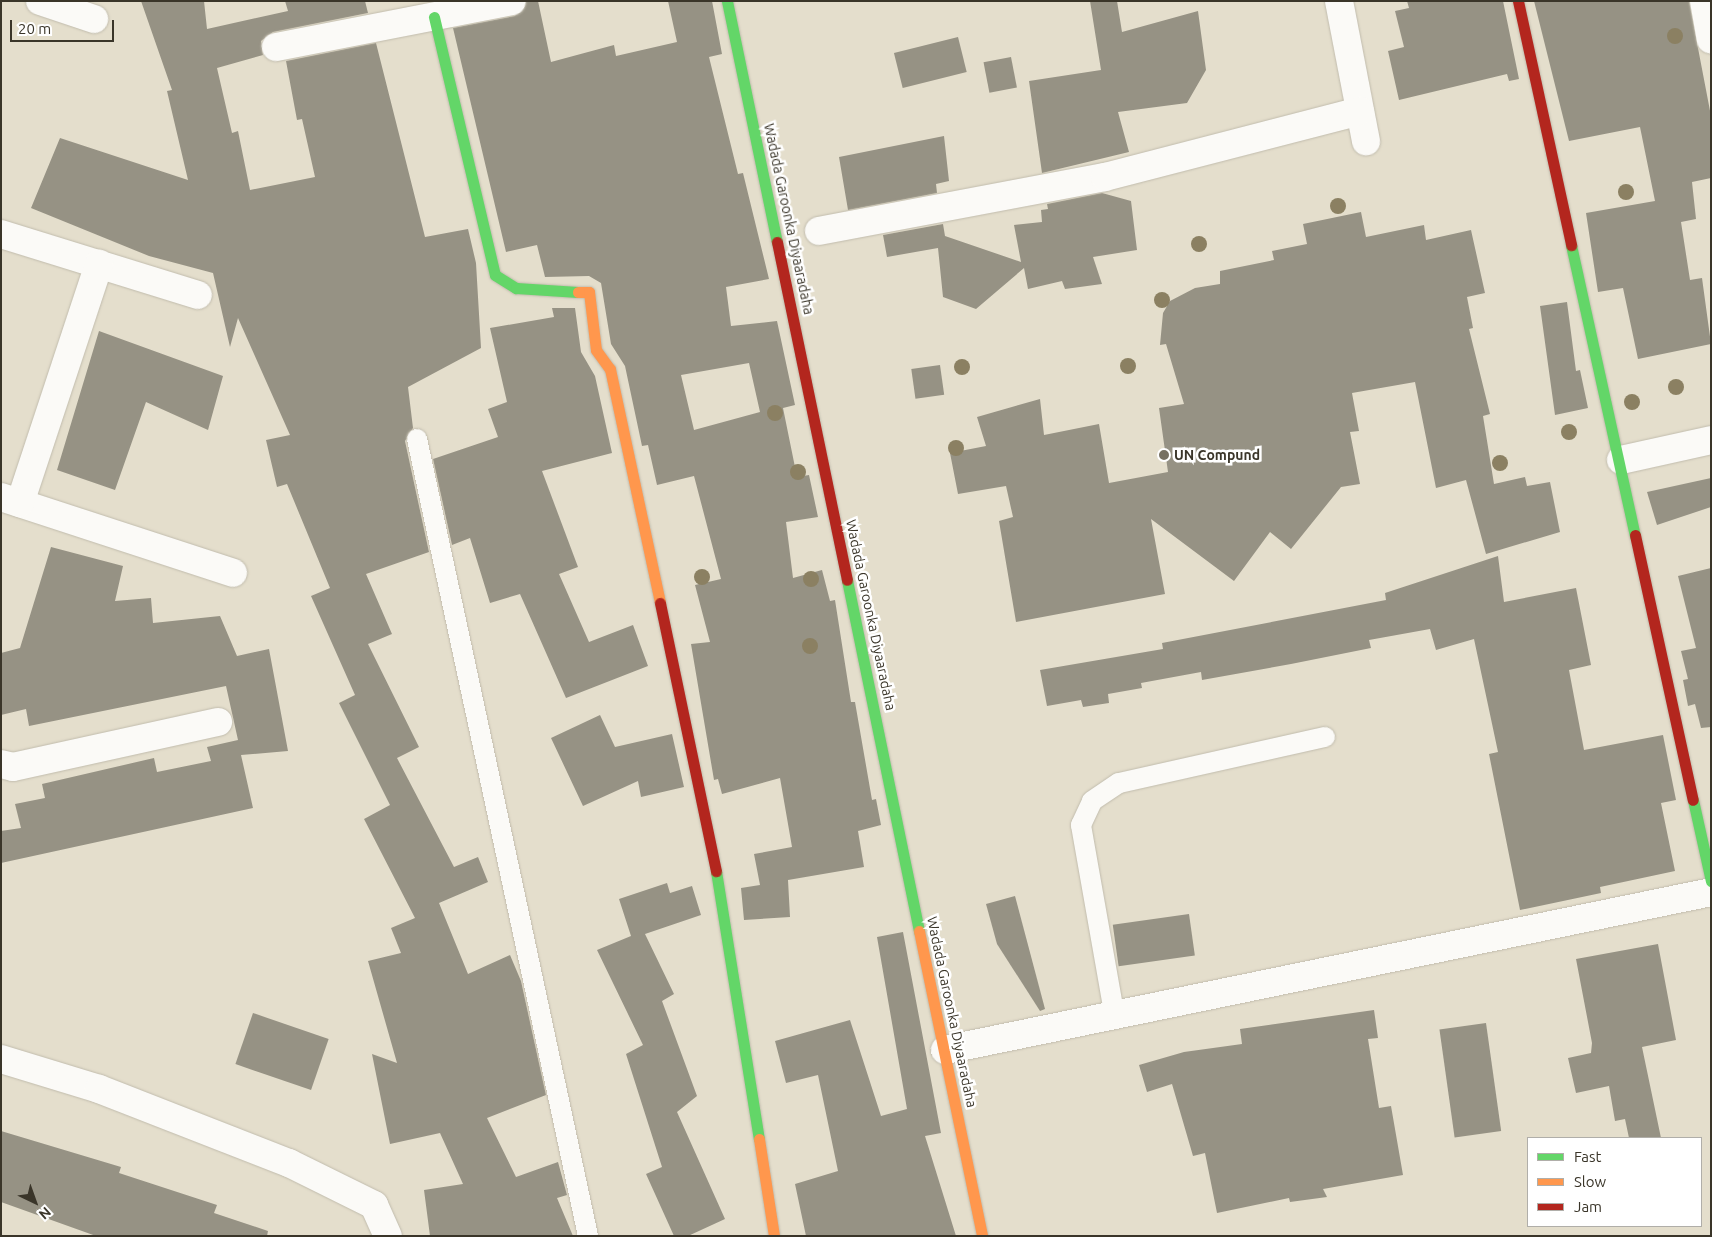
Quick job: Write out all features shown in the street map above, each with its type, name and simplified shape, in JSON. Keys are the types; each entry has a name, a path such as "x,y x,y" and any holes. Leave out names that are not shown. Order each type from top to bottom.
{"street":[{"path":"40,1 94,19"},
{"path":"276,47 512,1"},
{"name":"Wadada Garoonka Diyaaradaha","path":"727,1 982,1236"},
{"path":"1339,1 1366,142"},
{"path":"1518,1 1621,460 1711,881"},
{"path":"1704,1 1711,39"},
{"path":"434,17 495,275 516,288 542,293 589,292 596,350 610,369 710,835 774,1236"},
{"path":"819,231 1105,177 1360,112"},
{"path":"1,234 198,295"},
{"path":"99,264 10,500 233,573"},
{"path":"1621,460 1711,440"},
{"path":"1,764 13,767 218,722"},
{"path":"945,1050 1115,1018 1711,892"},
{"path":"1,1059 99,1089 289,1163 374,1205 388,1236"}],"lane":[{"path":"417,439 588,1236"},
{"path":"1115,1018 1081,824 1092,801 1119,783 1325,737"}],"building":[{"path":"141,1 204,1 207,29 288,11 285,1 365,1 368,13 273,32 261,41 263,55 217,68 232,133 238,131 250,190 315,177 302,119 297,120 286,61 376,43 425,237 468,229 476,263 481,348 408,387 413,428 405,441 429,552 366,574 392,634 368,644 419,747 397,758 454,867 478,857 488,882 439,903 468,974 510,955 521,981 546,1095 487,1118 516,1177 558,1162 567,1195 557,1198 573,1236 430,1236 424,1190 463,1184 440,1133 390,1144 372,1054 397,1063 368,961 401,953 391,928 415,918 364,819 390,805 339,703 355,695 311,596 330,588 287,484 277,487 266,440 290,435 238,318 230,347 213,273 149,256 31,208 60,138 188,180 167,91 172,90"},
{"path":"527,1 538,1 551,62 614,45 616,56 677,42 668,1 712,1 722,54 709,57 738,174 743,173 769,279 726,287 731,326 777,321 795,405 783,408 797,477 809,475 818,517 786,522 793,578 822,570 830,601 835,600 851,702 855,702 872,800 876,799 881,825 858,831 864,867 788,880 790,917 744,920 741,888 760,885 754,854 792,847 780,778 722,794 718,779 714,780 691,644 710,642 695,585 721,579 694,476 657,485 648,445 642,446 625,366 611,344 601,283 589,276 545,277 537,245 506,252 453,28 515,16","holes":["749,363 760,412 694,430 681,375"]},
{"path":"1090,1 1117,1 1122,32 1198,11 1206,70 1187,103 1118,112 1129,152 1042,173 1029,81 1101,70"},
{"path":"1407,1 1503,1 1519,79 1509,81 1507,74 1399,100 1388,51 1404,47 1395,11 1409,8"},
{"path":"1534,1 1689,1 1711,116 1711,178 1692,182 1696,219 1681,222 1690,280 1702,278 1711,344 1638,359 1623,288 1598,292 1586,213 1655,201 1640,127 1569,141"},
{"path":"958,37 967,72 903,88 894,53"},
{"path":"1011,57 1017,87 989,93 984,62"},
{"path":"944,136 949,181 936,184 937,193 848,210 839,157"},
{"path":"1102,193 1131,201 1137,250 1093,257 1102,284 1065,289 1062,281 1028,289 1024,268 976,309 943,297 938,248 887,257 883,235 943,224 945,236 1021,262 1014,225 1042,222 1041,210 1048,209 1047,204"},
{"path":"1361,212 1366,237 1424,225 1426,240 1471,230 1485,293 1467,297 1473,328 1469,329 1490,414 1483,416 1494,484 1525,477 1527,486 1550,482 1560,532 1486,554 1466,480 1436,488 1415,382 1352,393 1359,431 1350,432 1360,484 1341,487 1291,549 1270,532 1234,581 1151,519 1165,594 1016,622 999,521 1013,517 1006,486 958,494 950,453 986,446 977,417 1040,399 1044,435 1099,424 1109,483 1168,472 1159,408 1184,404 1166,344 1160,345 1163,313 1170,301 1195,288 1220,284 1220,271 1274,260 1272,251 1307,244 1303,224"},
{"path":"1567,302 1576,371 1580,370 1588,408 1555,415 1540,306"},
{"path":"552,308 575,308 581,352 595,376 612,453 542,471 578,567 559,574 589,642 633,625 648,666 566,698 520,594 490,603 470,538 452,545 433,459 498,437 488,409 507,402 490,328 554,317"},
{"path":"99,331 223,376 208,430 146,402 115,490 57,470"},
{"path":"940,365 944,395 915,399 911,369"},
{"path":"1711,478 1711,507 1657,525 1647,492"},
{"path":"51,547 123,566 115,601 151,598 153,623 220,616 237,656 269,649 288,751 241,755 253,808 1,863 1,831 21,828 15,804 45,798 42,784 154,758 157,772 211,761 207,747 238,740 226,686 29,726 26,709 1,715 1,653 20,648"},
{"path":"1498,556 1504,602 1576,588 1591,665 1569,670 1584,750 1663,735 1676,800 1661,803 1675,871 1600,887 1601,893 1520,910 1489,754 1498,752 1474,639 1436,650 1430,629 1369,640 1371,648 1291,664 1202,680 1201,672 1141,683 1142,688 1108,694 1109,703 1083,707 1081,700 1047,706 1040,670 1163,649 1162,643 1386,600 1385,593"},
{"path":"1711,568 1711,727 1701,728 1695,704 1688,706 1683,680 1688,679 1681,651 1696,648 1678,576"},
{"path":"600,715 615,747 672,734 684,787 641,797 638,781 583,806 551,738"},
{"path":"667,883 670,893 692,886 701,915 645,934 674,994 662,1001 697,1096 677,1112 725,1219 688,1236 674,1236 646,1174 662,1167 626,1054 643,1045 597,950 631,936 619,899"},
{"path":"1015,896 1045,1009 1040,1011 997,944 986,904"},
{"path":"1189,914 1195,956 1119,966 1113,925"},
{"path":"903,932 941,1133 925,1136 956,1236 806,1236 795,1184 838,1171 818,1075 786,1083 775,1041 850,1020 881,1116 907,1109 877,937"},
{"path":"1658,944 1676,1040 1642,1047 1661,1137 1629,1137 1625,1119 1615,1121 1609,1086 1576,1093 1568,1058 1591,1053 1592,1043 1576,959"},
{"path":"1374,1010 1378,1038 1368,1039 1379,1108 1391,1106 1403,1175 1323,1189 1327,1197 1290,1202 1289,1198 1217,1213 1205,1153 1193,1156 1172,1084 1147,1092 1139,1065 1184,1052 1242,1044 1240,1029"},
{"path":"253,1013 329,1039 311,1090 235,1064"},
{"path":"1486,1023 1501,1131 1455,1137 1439,1030"},
{"path":"1,1131 121,1167 119,1173 217,1205 214,1213 268,1231 267,1236 96,1236 1,1202"}],"traffic: fast":[{"path":"727,1 777,242"},
{"path":"434,17 495,275 516,288 578,292"},
{"path":"1571,245 1635,535"},
{"path":"847,580 919,931"},
{"path":"1693,800 1711,881"},
{"path":"716,871 759,1139"}],"traffic: slow":[{"path":"578,292 589,292 596,350 610,369 660,603"},
{"path":"919,931 982,1236"},
{"path":"759,1139 774,1236"}],"traffic: jam":[{"path":"1518,1 1571,245"},
{"path":"777,242 847,580"},
{"path":"1635,535 1693,800"},
{"path":"660,603 716,871"}],"place":[{"name":"UN Compund","path":"1164,455"}]}
